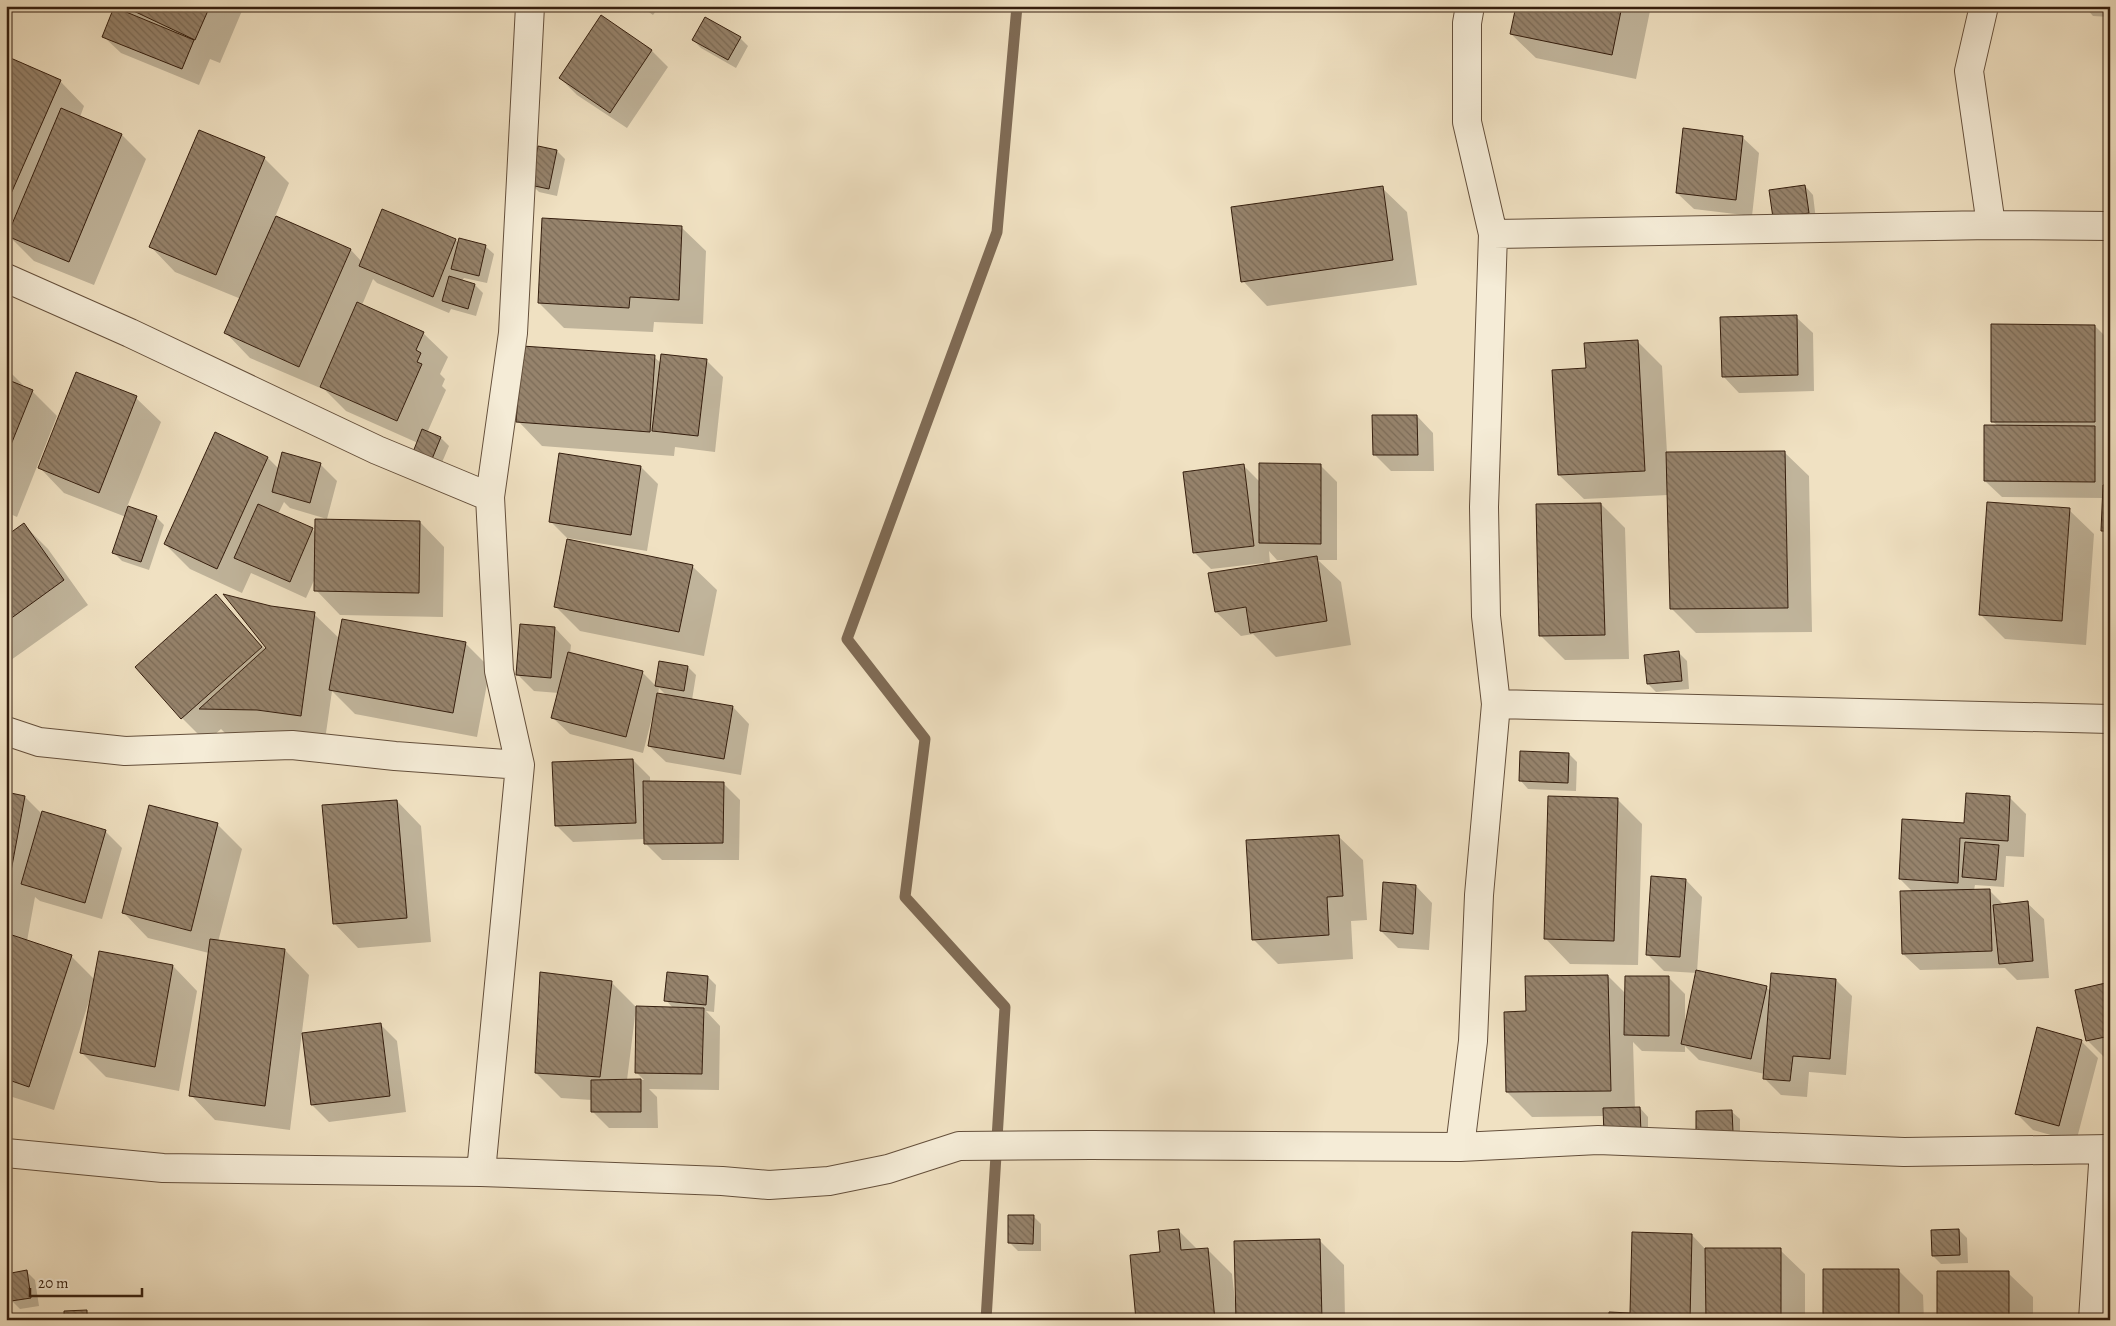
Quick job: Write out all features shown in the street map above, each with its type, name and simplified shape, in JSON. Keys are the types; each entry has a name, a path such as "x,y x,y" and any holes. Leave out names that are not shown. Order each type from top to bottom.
{"street":[{"path":"481,1172 520,765 499,671 490,497 513,333 530,6"},
{"path":"1460,1148 1473,1041 1479,895 1496,704 1486,616 1484,507 1493,234 1467,122 1466,23 1470,6"},
{"path":"1984,6 1969,71 1991,225"},
{"path":"1493,234 1991,225 2110,226"},
{"path":"6,278 130,333 377,450 490,497"},
{"path":"1496,704 2110,719"},
{"path":"6,731 39,742 125,751 292,745 395,756 520,765"},
{"path":"6,1153 164,1168 481,1172 722,1181 770,1185 829,1181 888,1169 959,1146 1091,1145 1460,1148 1598,1140 1904,1152 2107,1149 2093,1320"}],"building":[{"path":"123,6 210,6 195,40"},
{"path":"1516,6 1622,6 1612,55 1510,34"},
{"path":"114,7 194,40 182,69 102,37"},
{"path":"601,15 652,50 610,113 559,78"},
{"path":"705,17 741,37 728,60 692,40"},
{"path":"6,56 61,80 6,205"},
{"path":"61,108 122,134 69,262 7,236"},
{"path":"1683,128 1743,136 1736,200 1676,193"},
{"path":"199,130 265,157 216,275 149,247"},
{"path":"538,146 557,150 549,189 530,185"},
{"path":"1805,185 1809,213 1773,218 1769,190"},
{"path":"1383,186 1393,260 1241,282 1231,207"},
{"path":"382,209 456,239 433,297 359,266"},
{"path":"276,216 351,249 299,367 224,333"},
{"path":"542,218 682,226 679,300 630,297 629,308 538,303"},
{"path":"459,238 486,245 479,276 451,269"},
{"path":"449,276 475,284 468,309 442,301"},
{"path":"357,302 424,332 416,350 421,353 417,362 422,364 397,421 320,387"},
{"path":"1797,315 1798,375 1722,377 1720,317"},
{"path":"1991,324 2095,325 2095,422 1991,422"},
{"path":"1638,340 1645,471 1558,475 1552,370 1586,368 1584,343"},
{"path":"522,346 655,355 650,432 516,422"},
{"path":"661,354 707,359 698,436 652,431"},
{"path":"76,372 137,396 99,493 38,468"},
{"path":"6,379 33,390 6,457"},
{"path":"1372,415 1417,415 1418,455 1373,455"},
{"path":"1984,425 2095,426 2095,482 1984,481"},
{"path":"422,429 441,437 432,459 413,452"},
{"path":"215,432 268,457 217,569 164,544"},
{"path":"1785,451 1788,608 1670,609 1666,452"},
{"path":"282,452 321,463 310,503 272,492"},
{"path":"559,453 641,466 631,535 549,522"},
{"path":"1259,463 1321,464 1321,544 1259,543"},
{"path":"1244,464 1254,546 1193,553 1183,472"},
{"path":"2103,485 2110,485 2110,531 2101,531"},
{"path":"1987,502 2070,508 2062,621 1979,615"},
{"path":"1601,503 1605,635 1539,636 1536,504"},
{"path":"258,504 313,528 290,582 234,558"},
{"path":"128,506 157,516 141,562 112,553"},
{"path":"315,519 420,521 419,593 314,591"},
{"path":"24,523 64,580 6,622 6,536"},
{"path":"567,539 693,565 679,632 554,607"},
{"path":"1317,556 1327,621 1250,633 1246,607 1215,612 1208,573"},
{"path":"216,594 262,647 181,719 135,667"},
{"path":"223,594 271,606 315,612 301,716 257,710 199,709 266,648"},
{"path":"342,619 466,642 453,713 329,690"},
{"path":"520,624 555,627 551,678 516,675"},
{"path":"1679,651 1682,681 1647,684 1644,655"},
{"path":"568,652 643,671 626,737 551,718"},
{"path":"659,661 688,666 684,691 655,686"},
{"path":"657,693 733,706 724,759 648,746"},
{"path":"1520,751 1569,753 1568,783 1519,781"},
{"path":"633,759 636,823 555,826 552,762"},
{"path":"643,781 724,782 723,843 644,844"},
{"path":"6,792 25,796 6,898"},
{"path":"1966,793 2010,796 2008,841 1960,838 1958,883 1899,879 1902,819 1964,823"},
{"path":"1548,796 1618,798 1614,941 1544,939"},
{"path":"397,800 407,918 333,924 322,805"},
{"path":"149,805 218,823 191,931 122,913"},
{"path":"42,811 106,830 85,903 21,884"},
{"path":"1339,835 1343,896 1327,897 1329,935 1252,940 1246,840"},
{"path":"1965,842 1999,845 1996,880 1962,877"},
{"path":"1651,876 1686,879 1680,957 1646,955"},
{"path":"1383,882 1416,885 1413,934 1380,931"},
{"path":"1990,889 1992,951 1902,954 1900,891"},
{"path":"2028,901 2033,961 1999,964 1993,905"},
{"path":"6,933 72,955 29,1087 6,1079"},
{"path":"210,939 285,949 265,1106 189,1096"},
{"path":"99,951 173,965 155,1067 80,1053"},
{"path":"1696,970 1767,986 1751,1059 1681,1044"},
{"path":"540,972 612,981 600,1077 535,1073"},
{"path":"667,972 708,976 706,1005 664,1001"},
{"path":"1771,973 1836,979 1830,1059 1793,1056 1790,1081 1763,1079"},
{"path":"1608,975 1611,1091 1506,1092 1504,1012 1526,1011 1525,976"},
{"path":"1625,976 1669,976 1669,1036 1624,1035"},
{"path":"2110,982 2110,1036 2086,1041 2075,990"},
{"path":"636,1006 704,1008 702,1074 635,1073"},
{"path":"381,1023 390,1096 311,1105 302,1033"},
{"path":"2037,1027 2082,1040 2059,1126 2015,1114"},
{"path":"641,1079 641,1112 591,1112 591,1080"},
{"path":"1640,1107 1641,1133 1604,1135 1603,1108"},
{"path":"1732,1110 1733,1132 1696,1133 1696,1111"},
{"path":"1008,1215 1034,1215 1033,1244 1008,1243"},
{"path":"1179,1229 1181,1250 1208,1248 1215,1320 1136,1320 1130,1255 1160,1252 1158,1231"},
{"path":"1959,1229 1960,1255 1932,1256 1931,1230"},
{"path":"1632,1232 1692,1234 1690,1320 1609,1320 1609,1312 1630,1313"},
{"path":"1320,1239 1322,1320 1236,1320 1234,1241"},
{"path":"1705,1248 1781,1248 1781,1320 1706,1320"},
{"path":"1823,1269 1899,1269 1899,1320 1823,1320"},
{"path":"27,1270 31,1298 11,1301 6,1274"},
{"path":"1937,1271 2009,1271 2009,1320 1937,1320"},
{"path":"87,1310 87,1320 64,1320 64,1311"}],"waterway":[{"path":"986,1320 1005,1007 905,897 925,739 847,639 997,232 1017,6"}]}
